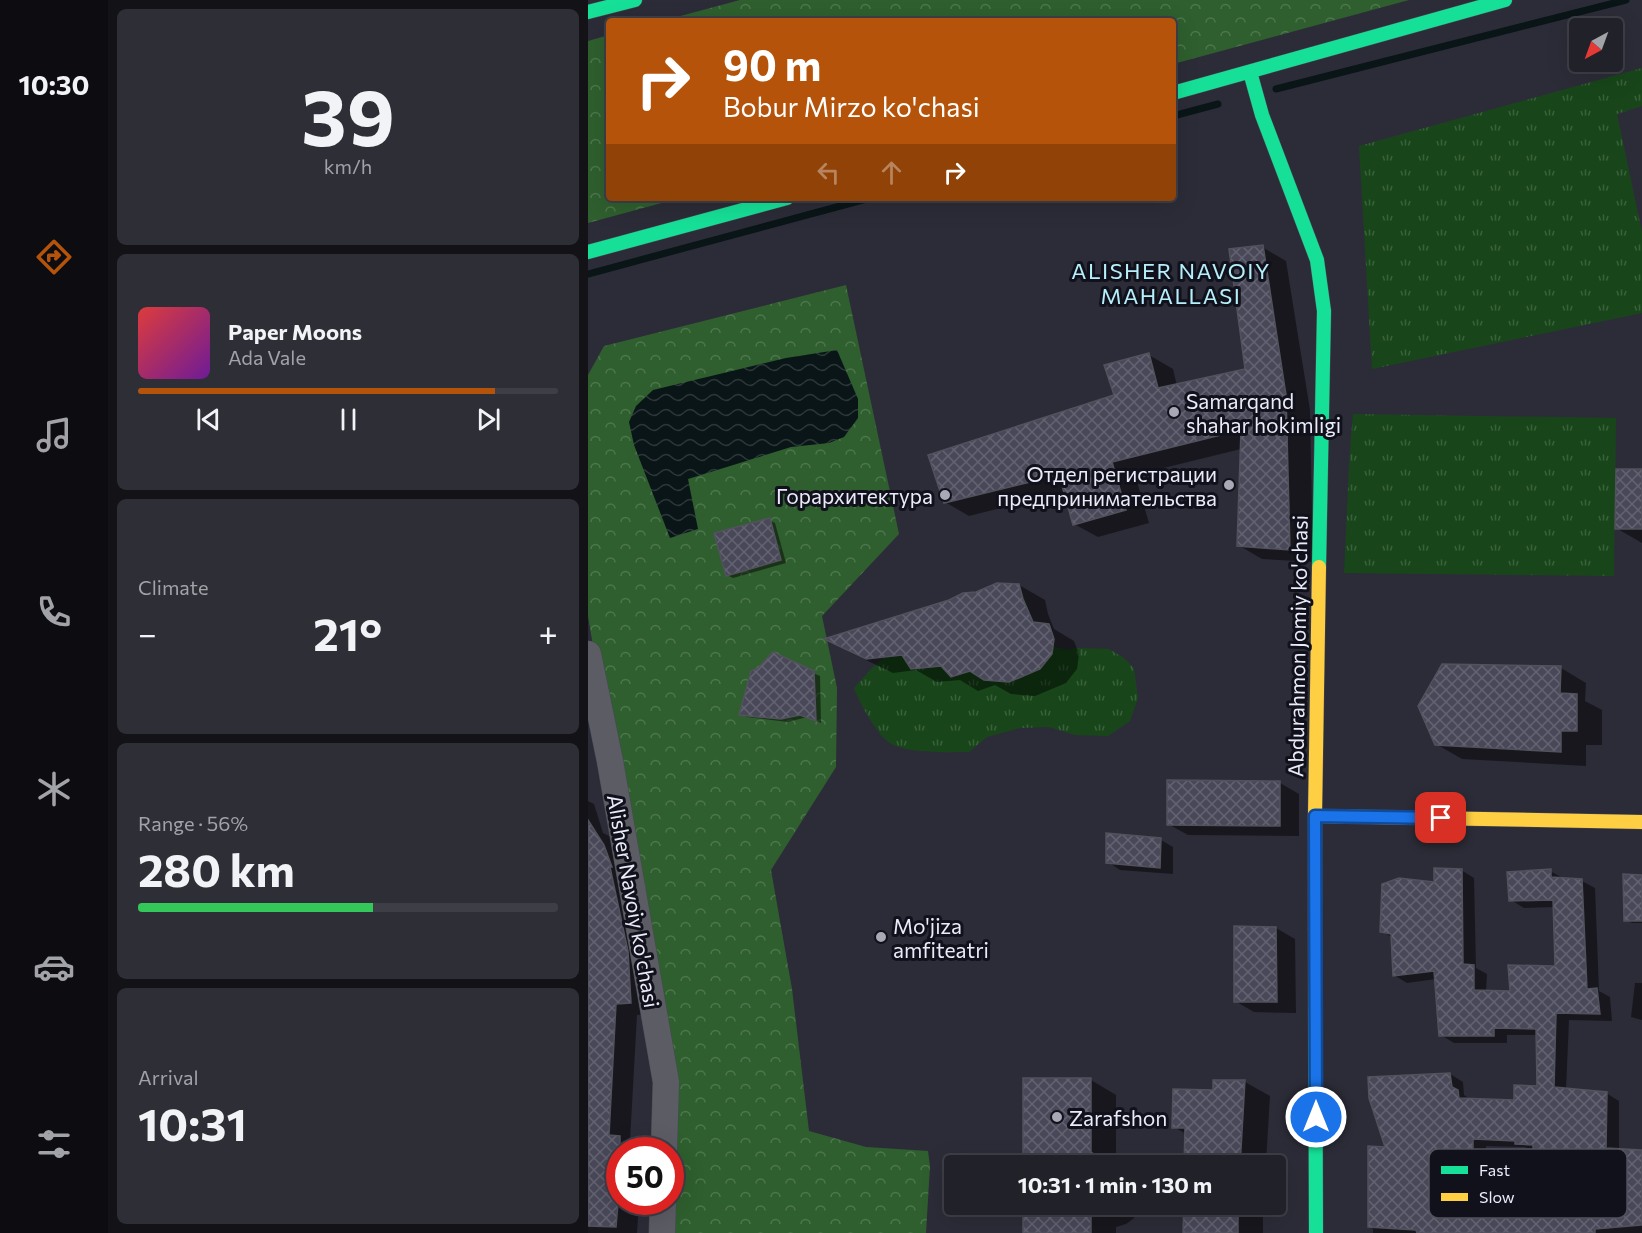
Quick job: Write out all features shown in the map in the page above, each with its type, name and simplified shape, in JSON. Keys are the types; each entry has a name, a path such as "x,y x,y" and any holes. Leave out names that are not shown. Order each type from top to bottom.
{"main road":[{"path":"588,12 635,0"},
{"path":"1176,92 1505,0"},
{"name":"Abdurahmon Jomiy ko'chasi","path":"1250,72 1262,115 1317,260 1324,311 1315,816 1316,1233"},
{"path":"588,252 777,201"},
{"path":"1315,816 1642,822"}],"street":[{"name":"Alisher Navoiy ko'chasi","path":"588,654 610,761 666,1082 664,1137"},
{"path":"662,1233 663,1215"}],"green space":[{"path":"740,0 1409,0 1176,63 1176,18 673,18"},
{"path":"606,36 606,201 669,201 588,223 588,41"},
{"path":"1642,68 1642,106 1617,114 1642,232 1642,313 1372,369 1359,146"},
{"path":"846,285 899,534 822,616 837,688 836,767 771,870 792,989 809,1131 866,1147 928,1151 930,1166 926,1233 666,1233 668,1215 684,1215 684,1137 669,1137 666,1083 588,616 588,375 604,346"},
{"path":"1353,414 1616,418 1614,576 1344,573"},
{"path":"1019,584 1033,622 1051,646 1068,650 1109,649 1124,658 1134,668 1138,698 1130,721 1108,736 1075,735 1049,727 1020,728 987,737 969,752 917,751 897,747 885,739 869,718 854,688 873,667 903,641 984,589"}],"water":[{"path":"837,350 858,399 858,418 844,437 829,443 791,447 688,479 698,529 670,538 634,445 629,422 636,406 653,390 786,358"}],"building":[{"name":"Samarqand shahar hokimligi","path":"1263,245 1286,395 1290,550 1237,546 1241,430 1112,462 1126,510 1073,525 1059,475 944,503 928,455 1114,395 1104,365 1149,353 1158,388 1245,369 1229,249"},
{"path":"1616,469 1642,469 1642,529 1615,529"},
{"path":"770,518 781,560 726,576 714,533"},
{"path":"997,583 1019,584 1033,622 1049,624 1054,639 1052,654 1040,669 1009,682 984,680 970,671 951,677 941,666 911,669 902,655 866,659 824,639 949,600 963,593 976,592"},
{"path":"773,652 814,671 816,721 800,715 781,719 739,715 751,671 758,668"},
{"path":"1442,664 1561,666 1560,693 1577,694 1577,731 1561,731 1561,752 1435,745 1418,706"},
{"path":"1167,780 1280,781 1280,826 1167,825"},
{"path":"588,820 604,845 612,867 610,867 628,951 631,1003 616,1004 609,1135 620,1137 606,1137 606,1215 617,1215 616,1227 588,1226"},
{"path":"1106,833 1161,838 1160,868 1106,863"},
{"path":"1434,868 1462,869 1463,964 1474,965 1474,990 1510,991 1508,965 1555,966 1553,900 1509,901 1507,872 1551,869 1551,877 1582,879 1587,989 1597,988 1600,1014 1556,1013 1554,1087 1607,1092 1606,1148 1624,1149 1533,1149 1533,1145 1515,1144 1515,1141 1473,1139 1473,1149 1429,1149 1429,1218 1627,1218 1627,1149 1642,1150 1642,1225 1595,1229 1595,1233 1417,1233 1416,1230 1368,1227 1368,1146 1385,1147 1369,1098 1368,1077 1450,1073 1452,1087 1458,1090 1459,1098 1514,1100 1514,1085 1537,1086 1536,1029 1494,1028 1494,1036 1439,1036 1434,971 1393,976 1391,934 1380,932 1382,884 1399,878 1434,882"},
{"path":"1623,874 1642,875 1642,921 1624,921"},
{"path":"1234,926 1276,927 1277,1002 1234,1002"},
{"name":"Zarafshon","path":"1023,1078 1091,1078 1091,1152 1096,1155 1023,1155"},
{"name":"Zarafshon","path":"1213,1080 1245,1080 1241,1155 1184,1155 1185,1128 1172,1128 1173,1089 1213,1090"},
{"path":"1023,1215 1094,1215 1091,1217 1091,1233 1023,1233"},
{"path":"1184,1215 1238,1215 1238,1233 1183,1233"}],"waterway":[{"path":"1276,89 1626,0"},
{"path":"1176,115 1218,104"},
{"path":"588,274 859,201"}],"traffic: fast":[{"path":"588,12 635,0"},
{"path":"1176,92 1505,0"},
{"path":"1250,72 1262,115 1317,260 1324,311 1319,567"},
{"path":"588,252 776,201"},
{"path":"1315,929 1316,1233"}],"traffic: slow":[{"path":"1315,929 1319,567"},
{"path":"1315,816 1642,822"}],"place":[{"name":"Samarqand shahar hokimligi","path":"1174,412"},
{"name":"Отдел регистрации предпринимательства","path":"1229,485"},
{"name":"Горархитектура","path":"945,495"},
{"name":"Mo'jiza amfiteatri","path":"881,937"},
{"name":"Zarafshon","path":"1057,1117"}],"district":[{"name":"ALISHER NAVOIY MAHALLASI","path":"1171,282"}],"route":[{"path":"1316,1117 1315,816 1441,818"}]}
